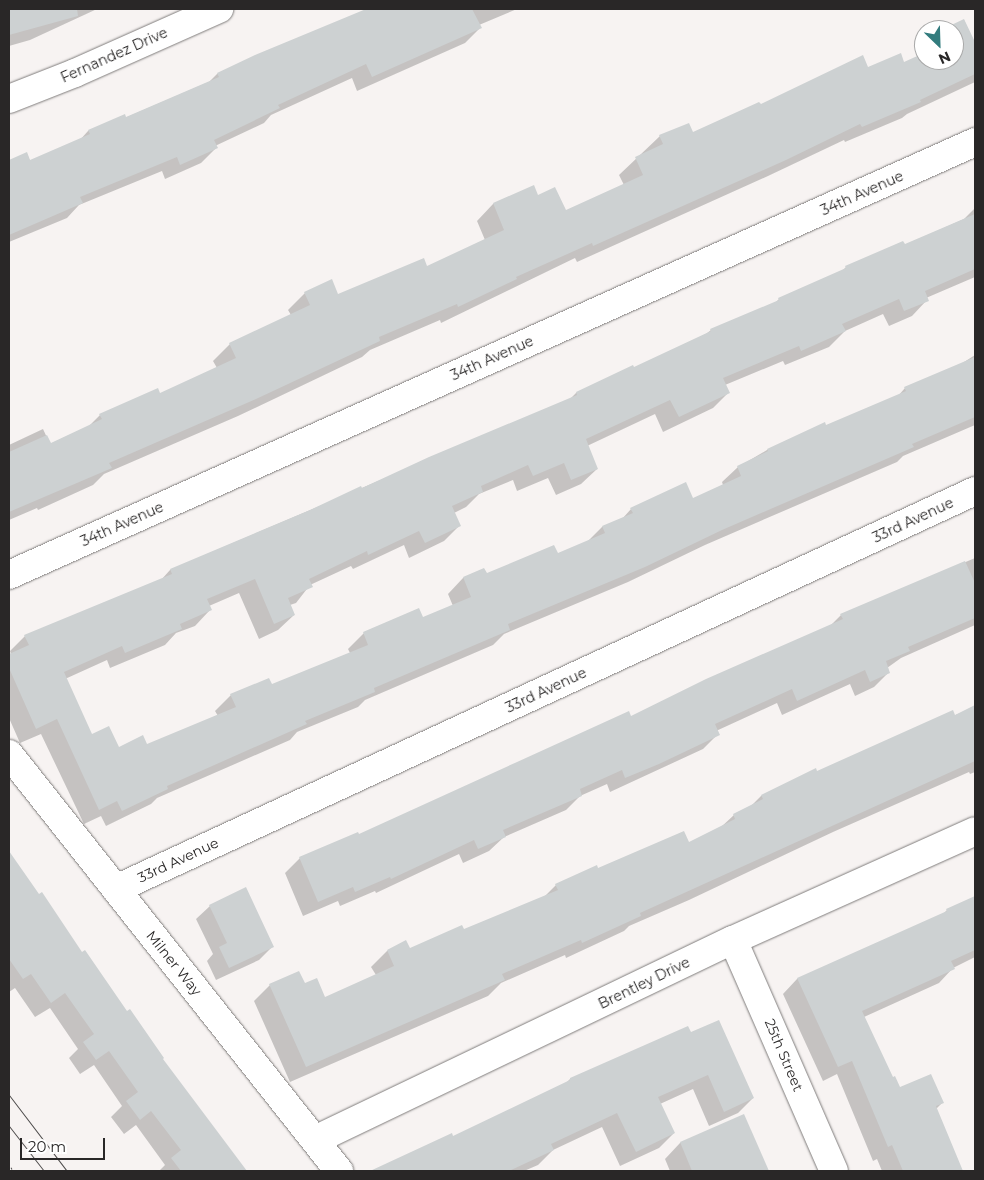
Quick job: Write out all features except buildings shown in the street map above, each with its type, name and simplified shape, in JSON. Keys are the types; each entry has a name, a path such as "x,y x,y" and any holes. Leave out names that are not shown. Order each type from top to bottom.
{"street":[{"name":"Fernandez Drive","path":"9,99 75,73 219,9"},
{"name":"34th Avenue","path":"9,575 975,142"},
{"name":"33rd Avenue","path":"116,889 975,491"},
{"name":"Milner Way","path":"9,754 339,1171"},
{"name":"Brentley Drive","path":"315,1140 733,940 975,831"},
{"name":"25th Street","path":"733,940 834,1171"}],"tram line":[{"path":"9,1095 67,1171"},
{"path":"9,1126 44,1171"}]}
